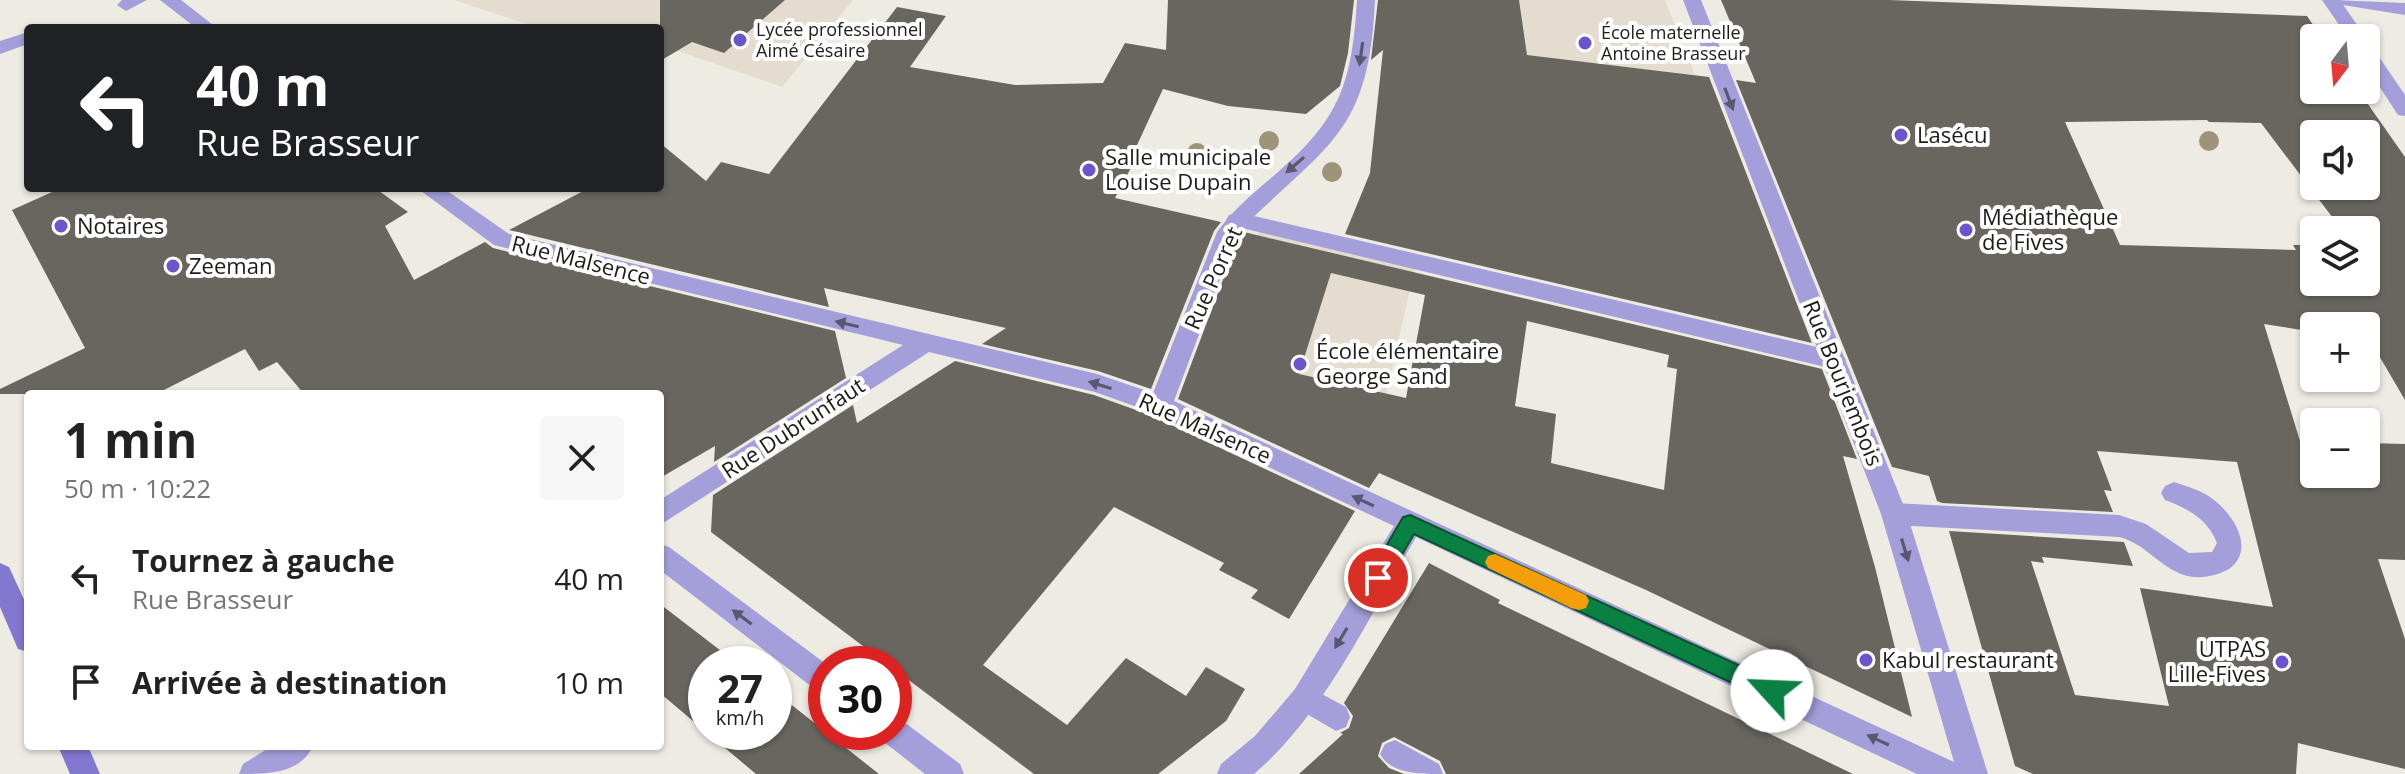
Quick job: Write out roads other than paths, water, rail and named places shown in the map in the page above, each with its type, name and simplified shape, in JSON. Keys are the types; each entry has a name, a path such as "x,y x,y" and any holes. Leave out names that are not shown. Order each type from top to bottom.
{"main road":[{"path":"0,575 24,631"},
{"path":"75,750 85,774"}],"street":[{"path":"169,0 202,24"},
{"name":"Rue Porret","path":"1160,405 1225,237 1237,220 1332,130 1357,80 1366,0"},
{"name":"Rue Bourjembois","path":"1692,0 1894,514 1973,774"},
{"path":"2331,0 2347,24"},
{"path":"2343,0 2405,9"},
{"path":"0,48 24,39"},
{"path":"2380,73 2405,110"},
{"name":"Rue Malsence","path":"434,192 502,240 1097,383 1160,405 1949,774"},
{"path":"1237,220 1834,360"},
{"name":"Rue Dubrunfaut","path":"664,511 926,342"},
{"path":"1894,514 2129,528 2176,561 2197,567 2217,564 2228,555 2230,543 2225,527 2213,512 2174,493"},
{"path":"1232,774 1265,746 1305,698 1410,523"},
{"path":"664,558 808,667"},
{"path":"1305,698 1336,717"},
{"path":"912,746 949,774"},
{"path":"254,774 292,750"},
{"path":"1395,754 1428,774"}],"place":[{"name":"Lycée professionnel Aimé Césaire","path":"740,40"},
{"name":"École maternelle Antoine Brasseur","path":"1585,43"},
{"name":"Lasécu","path":"1901,135"},
{"name":"Salle municipale Louise Dupain","path":"1089,170"},
{"name":"Notaires","path":"61,226"},
{"name":"Médiathèque de Fives","path":"1966,230"},
{"name":"Zeeman","path":"173,266"},
{"name":"École élémentaire George Sand","path":"1300,364"},
{"name":"Kabul restaurant","path":"1866,660"},
{"name":"UTPAS Lille-Fives","path":"2282,662"}]}
